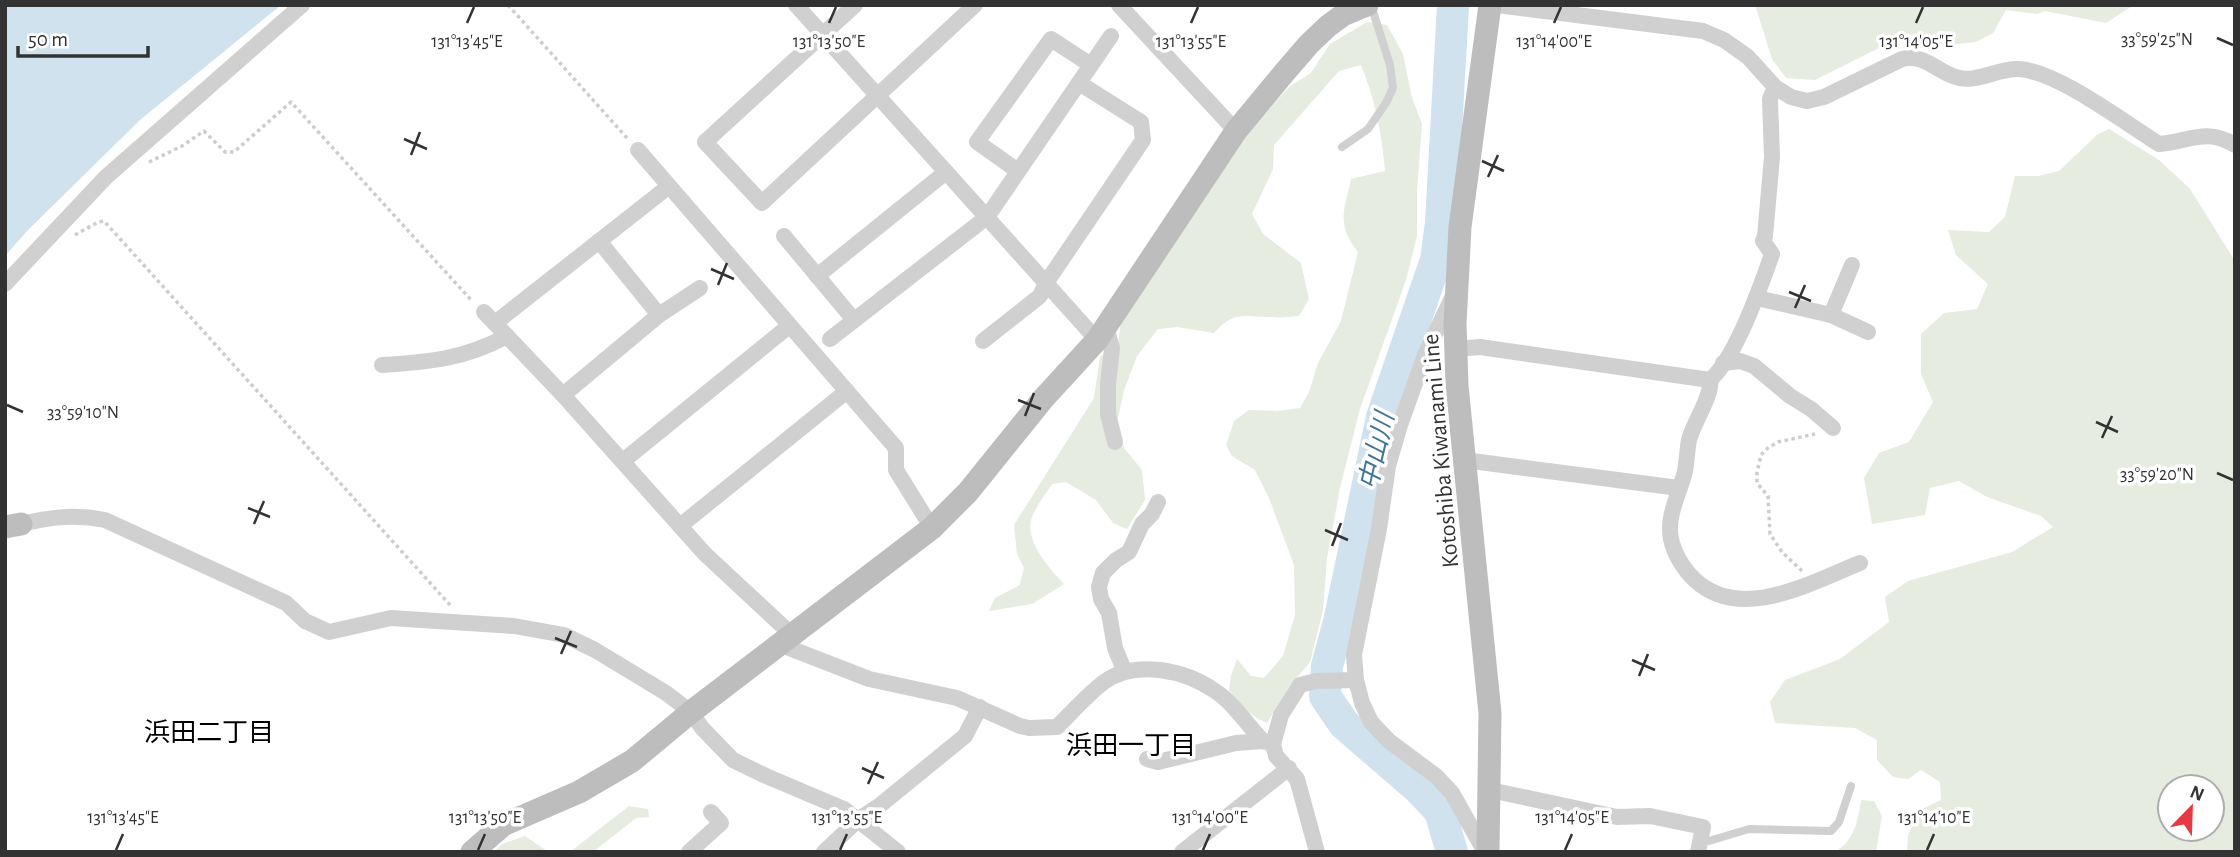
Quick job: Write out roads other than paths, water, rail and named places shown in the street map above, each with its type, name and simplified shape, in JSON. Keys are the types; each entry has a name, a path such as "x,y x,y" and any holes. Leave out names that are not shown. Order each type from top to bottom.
{"street":[{"path":"5,284 106,177 302,5"},
{"path":"796,5 1046,283 1102,334 1112,348 1108,414 1115,442"},
{"path":"855,5 705,142 762,203 975,5"},
{"path":"1119,5 1236,131"},
{"path":"472,852 503,825 579,792 632,761 691,712 932,528 968,492 1043,399 1102,334 1236,131 1309,44 1343,15 1369,5"},
{"name":"Kotoshiba Kiwanami Line","path":"1486,852 1490,790 1490,713 1455,349 1460,227 1490,5"},
{"path":"1497,5 1703,32 1724,40 1748,57 1775,87 1791,97 1807,100 1824,97 1902,59 1912,57 1926,60 1956,78 1969,79 2019,69 2043,75 2089,99 2160,144 2173,143 2196,135 2233,138"},
{"path":"830,340 987,217 1111,36"},
{"path":"1018,172 976,142 1051,39 1091,65"},
{"path":"983,341 1040,296 1046,283 1143,140 1141,122 1079,83"},
{"path":"1710,380 1723,363 1757,298 1772,254 1763,241 1772,157 1770,99 1775,87"},
{"path":"638,150 897,448 896,470 932,528"},
{"path":"817,276 946,172"},
{"path":"668,187 599,241 490,317 785,639 869,679 948,695 1029,728 1057,727 1104,682 1124,670 1138,669 1186,676 1216,691 1289,768 1297,779 1317,852"},
{"path":"784,236 854,320"},
{"path":"599,241 659,315"},
{"path":"1831,316 1852,265"},
{"path":"564,395 659,315 701,288"},
{"path":"1456,291 1411,390 1388,466 1379,529 1354,655 1356,680 1371,722 1389,741 1436,776 1452,793 1486,852"},
{"path":"1757,298 1831,316 1868,332"},
{"path":"623,461 789,326"},
{"path":"382,365 438,361 485,348 508,336"},
{"path":"1455,349 1480,347 1710,380"},
{"path":"1723,363 1740,361 1754,366 1833,428"},
{"path":"1710,380 1712,387 1696,417 1689,439 1685,472 1671,519 1671,539 1678,558 1688,573 1703,588 1720,597 1740,600 1776,594 1860,564"},
{"path":"680,526 847,391"},
{"path":"1464,460 1679,488"},
{"path":"1124,670 1115,648 1109,613 1099,587 1103,573 1129,552 1142,524 1152,514 1158,502"},
{"path":"13,526 56,516 87,516 105,520 286,603 304,621 329,632 391,618 514,626 564,635 595,649 691,712 702,729 733,760 844,809 898,852"},
{"path":"1268,743 1281,715 1300,685 1316,681 1356,680"},
{"path":"824,852 859,819 965,736 980,707"},
{"path":"1147,759 1158,762 1236,743 1268,743"},
{"path":"1190,850 1289,768"},
{"path":"1490,790 1617,817 1650,816 1703,827 1699,848"},
{"path":"689,852 721,823 711,812"}],"lane":[{"path":"1342,147 1368,129 1393,88 1390,65 1369,5"},
{"path":"1699,848 1749,829 1831,831 1839,822 1851,786"}],"water":[{"path":"5,5 281,5 140,120 5,256"}],"waterway":[{"name":"中山川","path":"1452,852 1440,811 1418,788 1344,724 1325,696 1327,666 1339,622 1382,417 1436,260 1441,223 1453,5"}],"district":[{"name":"浜田二丁目","path":"209,732"},
{"name":"浜田一丁目","path":"1131,745"}]}
